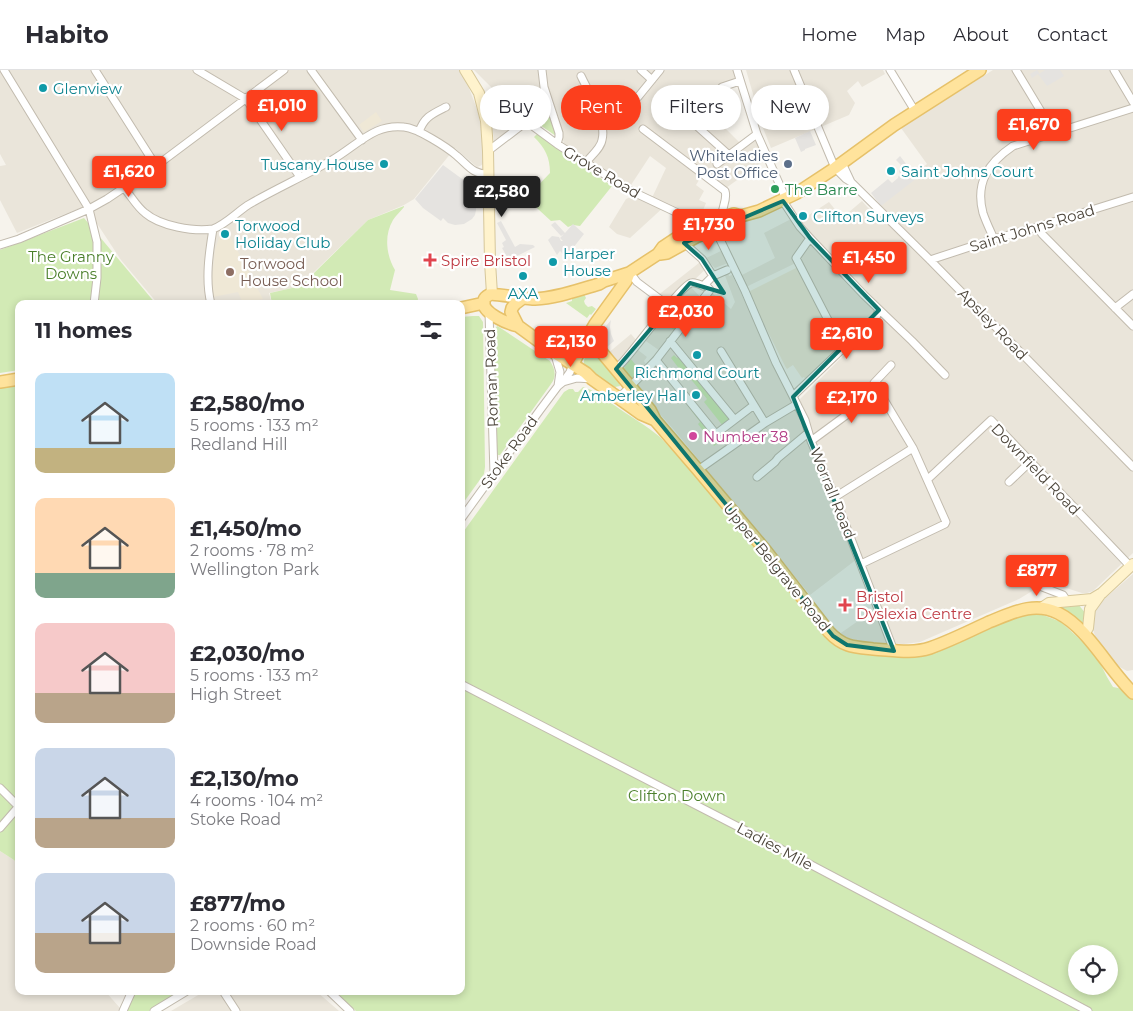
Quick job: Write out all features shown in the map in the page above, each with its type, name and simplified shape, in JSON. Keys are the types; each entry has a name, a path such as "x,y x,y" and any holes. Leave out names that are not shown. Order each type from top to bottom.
{"main road":[{"path":"466,70 480,96"},
{"path":"465,307 487,302 550,297 599,284 604,280 630,273 658,254 663,247 736,221 741,216 766,208 797,193 915,111 980,70"},
{"path":"487,130 490,262 487,302"},
{"path":"681,240 703,225 722,217 734,214 741,216"},
{"path":"573,364 595,324 630,273"},
{"path":"599,284 608,292 609,304"},
{"path":"518,326 511,312 515,304 523,298"},
{"name":"Upper Belgrave Road","path":"487,302 508,324 518,326 641,414 655,420"},
{"name":"Upper Belgrave Road","path":"595,324 599,349 650,410 655,420 766,551 833,636 840,642 847,645 913,651 929,648 1018,610 1043,607"},
{"path":"0,382 15,380"},
{"path":"1084,634 1088,628 1090,609 1094,603 1132,565"},
{"path":"1043,607 1049,603 1092,599 1102,593"},
{"path":"1043,607 1058,612 1071,621 1129,682 1133,693"}],"street":[{"path":"2,70 89,209 97,242 97,278 94,300"},
{"path":"95,70 156,166"},
{"path":"196,70 246,99 300,177"},
{"path":"0,245 19,239 89,209 124,188 284,70"},
{"path":"311,70 362,140"},
{"path":"542,70 544,87 560,137 557,144"},
{"path":"641,70 652,80"},
{"path":"641,93 660,70"},
{"path":"737,70 757,134 784,200 800,227 945,376"},
{"name":"Apsley Road","path":"794,70 838,166 1133,467"},
{"path":"890,70 915,111"},
{"path":"1016,70 1054,133"},
{"path":"1114,70 1133,102"},
{"path":"581,76 600,117 603,134 601,144 586,162"},
{"path":"728,85 740,81"},
{"path":"418,132 426,115 446,107"},
{"path":"994,238 983,214 982,185 987,171 1001,154 1013,146 1133,108"},
{"path":"124,188 145,213 159,222 191,229 213,229 221,226 249,205 334,159 376,131 405,126 443,146 471,169 478,173 489,174"},
{"path":"643,129 725,191 726,197 721,212 722,217"},
{"path":"488,151 516,130"},
{"name":"Grove Road","path":"537,130 629,190 703,225"},
{"path":"701,130 729,155"},
{"path":"717,164 757,134"},
{"name":"Saint Johns Road","path":"930,260 994,238 1037,227 1133,197"},
{"path":"682,215 685,225 681,240 702,259 713,276"},
{"path":"1037,227 1133,326"},
{"path":"210,300 208,275 213,229"},
{"name":"Worrall Road","path":"715,229 776,363 805,420 811,441 835,496 894,650"},
{"path":"810,238 796,258 843,349"},
{"path":"616,369 668,306 690,283 703,286 713,276 727,270"},
{"path":"630,273 637,282 668,306"},
{"path":"619,398 656,360 710,290 705,284"},
{"path":"1116,308 1133,294"},
{"name":"Roman Road","path":"487,302 494,474"},
{"path":"793,396 876,317 879,310"},
{"path":"670,341 734,419"},
{"path":"722,351 765,423"},
{"path":"555,353 559,365 560,384 576,378 592,379"},
{"path":"656,360 716,434 754,405"},
{"name":"Stoke Road","path":"465,514 571,371 573,364"},
{"path":"861,564 946,522 913,448 874,383 891,365"},
{"path":"811,441 879,391"},
{"path":"698,470 765,423 797,404"},
{"name":"Downfield Road","path":"928,479 991,420 1132,565"},
{"path":"757,477 808,433"},
{"path":"835,496 913,448"},
{"path":"1009,482 1031,461"},
{"path":"1019,578 1064,596 1067,601"},
{"name":"Ladies Mile","path":"465,686 776,846 1088,1011"},
{"path":"0,788 15,803"},
{"path":"0,828 15,811"},
{"path":"123,1011 130,995"},
{"path":"154,1011 180,995"},
{"path":"226,995 236,1011"},
{"path":"332,995 350,1011"}],"highlighted area":[{"path":"783,201 810,238 879,310 793,397 894,651 847,645 833,636 616,369 690,283 724,293 702,259 684,243"}],"shaded area":[{"path":"0,70 459,70 466,80 478,112 483,138 483,164 477,167 455,148 414,199 368,220 313,273 292,288 269,293 271,300 155,300 121,260 98,225 83,207 17,233 0,200 0,166 6,165 0,154"},
{"path":"474,70 733,70 736,80 721,85 651,85 651,130 727,130 745,148 756,140 765,160 726,188 704,172 696,185 704,191 699,200 706,203 699,220 666,205 630,238 617,234 609,227 626,199 633,196 650,202 666,168 650,156 629,188 564,143 551,107 551,85 489,85"},
{"path":"746,70 883,70 885,74 862,87 858,81 847,91 855,103 849,115 829,123 829,85 751,85 751,87"},
{"path":"993,70 1133,70 1133,553 1093,591 1087,593 1047,582 1019,599 920,642 904,644 864,642 838,635 881,605 861,556 810,595 675,431 607,354 631,334 637,341 633,346 647,357 644,361 649,369 663,353 643,339 660,319 678,333 688,324 657,296 704,259 721,251 728,263 715,268 711,264 689,285 705,302 711,292 731,309 735,302 724,273 727,271 729,276 732,275 795,404 848,351 800,261 746,287 740,276 775,258 764,233 791,219 795,224 829,202 842,218 862,201 870,210 927,164 901,128"},
{"path":"1037,70 1039,74 1045,70 1060,70 1064,76 1047,86 1038,74 1032,78 1030,74"},
{"path":"376,112 382,121 364,132 359,125"},
{"path":"493,130 510,130 494,143"},
{"path":"764,130 814,130 771,148"},
{"path":"810,131 816,145 801,152 795,138"},
{"path":"900,156 917,178 881,206 871,193 888,179 892,183 898,178 901,165 896,160"},
{"path":"443,165 473,189 476,200 475,215 464,224 455,225 448,223 443,218 441,221 423,208 415,199"},
{"path":"501,221 515,247 520,244 533,245 535,247 509,260 502,248 504,247 502,243 506,240 497,223"},
{"path":"555,222 565,233 573,224 584,234 566,257 560,251 557,255 548,240 552,236 559,237 561,241 563,241 560,238 564,234 561,236 551,225"},
{"name":"Torwood House School","path":"226,229 263,299 241,300 238,292 213,297 212,280 215,250 219,238"},
{"path":"798,267 838,349 807,381 804,377 802,378 793,365 787,369 785,366 748,292"},
{"path":"611,320 611,334 614,341 607,347 602,339 601,332"},
{"path":"1133,574 1133,670 1127,671 1118,666 1096,639 1091,623 1094,608"},
{"path":"0,851 15,861 15,995 109,995 120,1008 118,1011 0,1011"},
{"path":"198,995 321,995 339,1011 171,1011"}],"green space":[{"path":"551,119 556,134 556,136 547,130 551,130"},
{"path":"537,134 612,186 580,226 573,225 568,227 560,220 551,221 526,198 550,173 546,153 534,137"},
{"path":"404,206 393,220 387,238 388,252 395,270 390,290 416,294 418,300 271,300 270,293 292,288 313,274 368,220"},
{"name":"The Granny Downs","path":"84,218 153,300 15,300 15,371 0,373 0,250"},
{"path":"584,294 586,298 585,304 596,309 587,318 566,303 572,301 572,298"},
{"path":"670,309 682,320 674,330 662,321"},
{"path":"479,316 483,322 485,467 484,474 465,500 465,317"},
{"path":"497,326 550,361 555,372 551,384 500,455 496,453 494,331"},
{"path":"592,350 619,381 620,386 611,386 584,365 585,356"},
{"path":"674,355 677,358 679,356 731,420 723,426 704,402 707,399 689,377 687,379 671,358"},
{"path":"631,359 641,372 633,379 624,371 624,368"},
{"path":"15,385 15,861 0,851 0,387"},
{"name":"Clifton Down","path":"583,387 592,390 660,437 722,504 810,615 858,652 913,658 929,654 1017,615 1034,614 1043,615 1061,622 1085,644 1098,659 1113,687 1123,689 1133,698 1133,1011 356,1011 338,995 465,995 465,529 564,392 573,389 575,392 578,392"},
{"path":"686,399 715,438 713,439 717,444 714,446 698,424 700,422 684,401"},
{"path":"1078,604 1086,614 1084,626 1057,606"},
{"path":"134,995 173,995 149,1011 127,1011"}],"place":[{"name":"Glenview","path":"43,88"},
{"name":"Tuscany House","path":"384,164"},
{"name":"Whiteladies Post Office","path":"788,164"},
{"name":"Saint Johns Court","path":"891,171"},
{"name":"The Barre","path":"775,189"},
{"name":"Clifton Surveys","path":"803,216"},
{"name":"Torwood Holiday Club","path":"225,234"},
{"name":"Spire Bristol","path":"430,260"},
{"name":"Harper House","path":"553,262"},
{"name":"Torwood House School","path":"230,272"},
{"name":"AXA","path":"523,276"},
{"name":"Richmond Court","path":"697,355"},
{"name":"Amberley Hall","path":"696,395"},
{"name":"Number 38","path":"693,436"},
{"name":"Bristol Dyslexia Centre","path":"845,605"}]}
